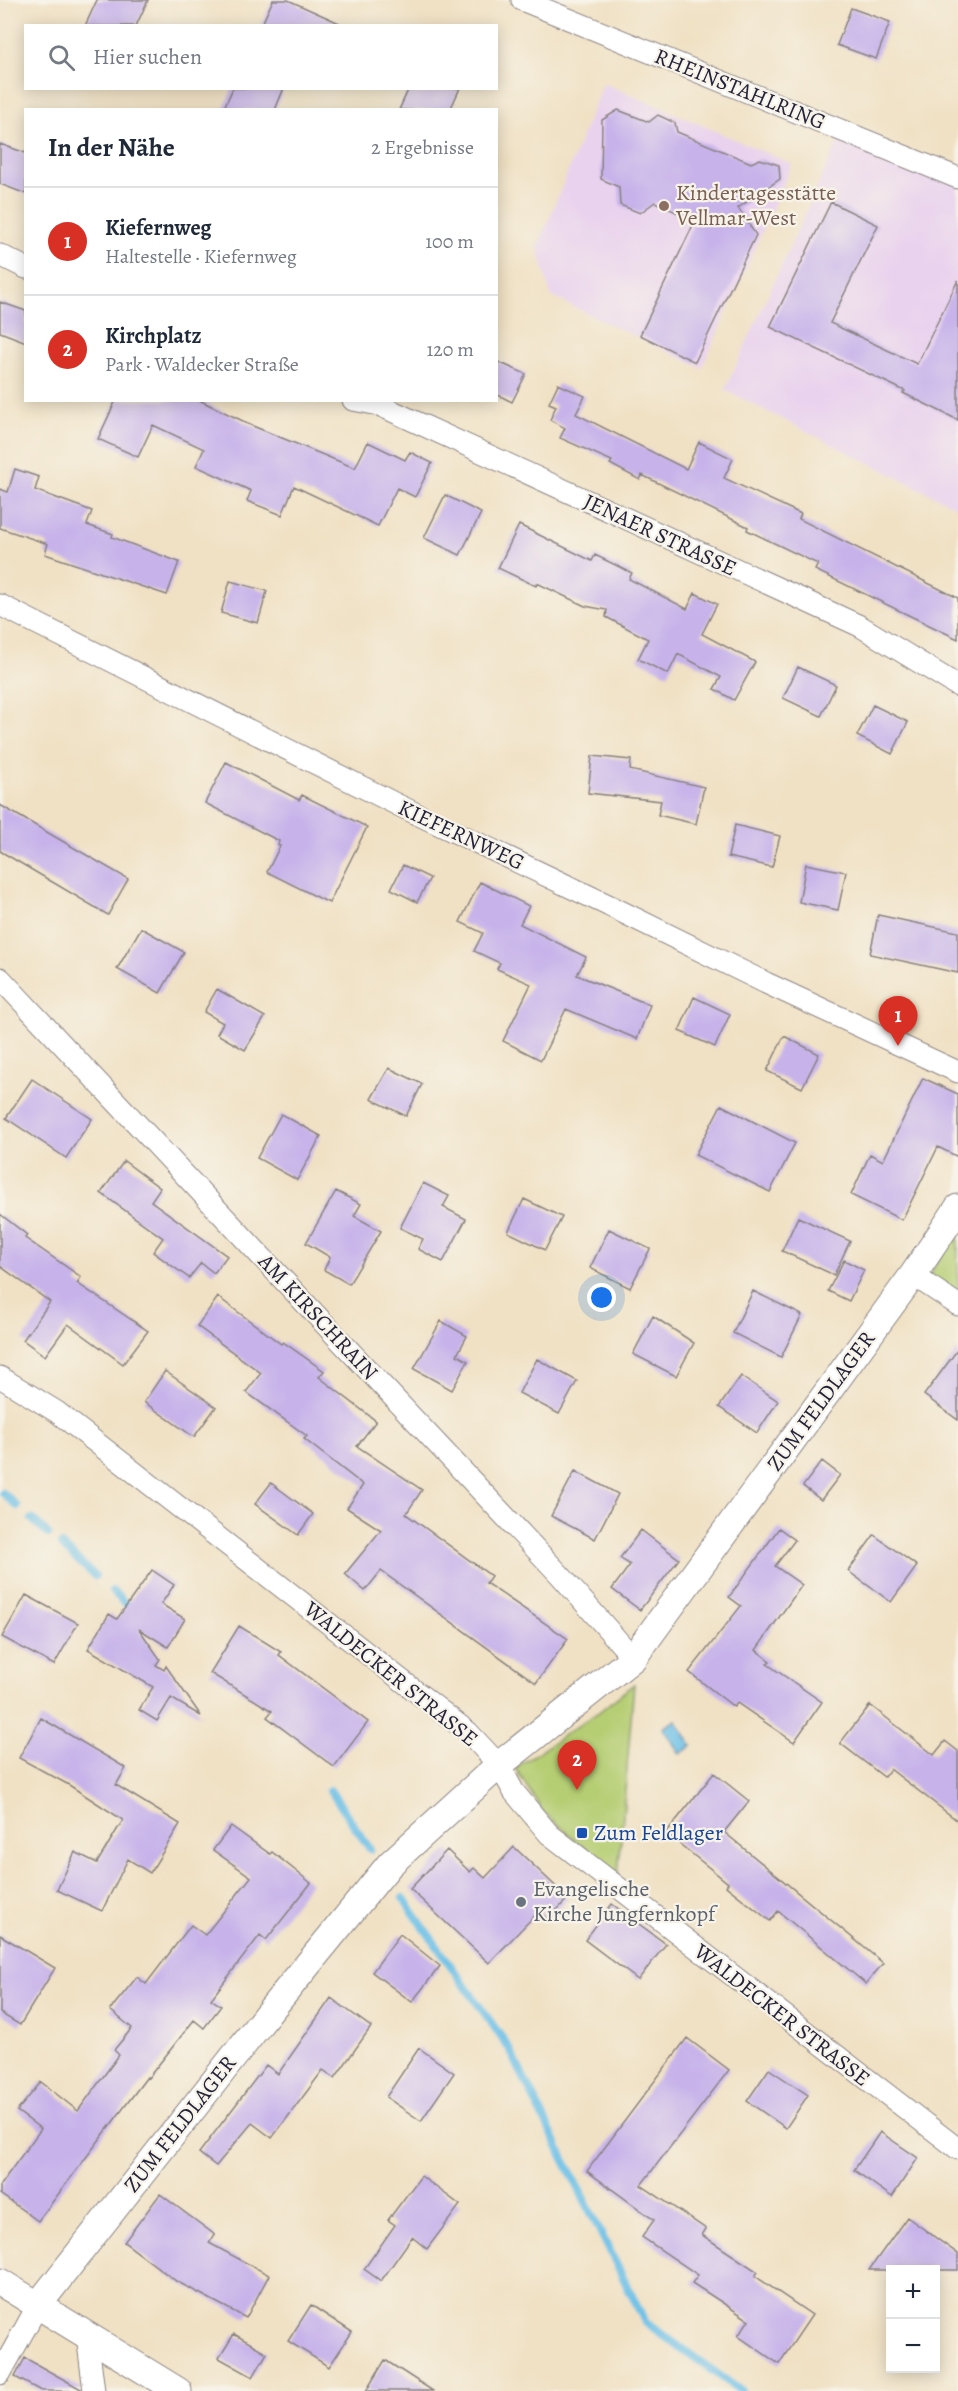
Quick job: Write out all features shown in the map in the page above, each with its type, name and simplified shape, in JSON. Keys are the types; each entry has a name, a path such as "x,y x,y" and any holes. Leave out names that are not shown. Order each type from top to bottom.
{"street":[{"name":"RHEINSTAHLRING","path":"522,0 958,178"},
{"path":"0,255 24,267"},
{"name":"JENAER STRASSE","path":"363,402 379,405 860,626 958,686"},
{"name":"KIEFERNWEG","path":"0,605 314,761 398,806 612,907 775,988 958,1072"},
{"name":"AM KIRSCHRAIN","path":"0,978 561,1576 633,1658"},
{"name":"ZUM FELDLAGER","path":"0,2374 38,2305 269,2012 390,1864 499,1765 633,1658 914,1275 958,1208"},
{"path":"914,1275 958,1305"},
{"name":"WALDECKER STRASSE","path":"0,1377 57,1412 468,1732 499,1765 514,1792 549,1834 958,2149"},
{"path":"0,2282 178,2391"},
{"path":"87,2335 94,2391"}],"shaded area":[{"name":"Kindertagesstätte Vellmar-West","path":"603,83 792,164 702,368 551,296 538,247"},
{"path":"841,135 958,185 958,508 725,390"}],"green space":[{"path":"958,1228 958,1305 925,1282"},
{"path":"634,1684 618,1876 543,1812 515,1768 600,1711"}],"water":[{"path":"676,1720 692,1746 680,1754 663,1728"}],"building":[{"path":"97,0 148,0 137,24 86,24"},
{"path":"273,0 288,0 342,24 262,24"},
{"path":"851,8 890,22 876,59 837,45"},
{"path":"232,90 283,90 276,108 224,108"},
{"path":"408,90 459,90 451,108 400,108"},
{"path":"618,110 649,122 658,115 675,123 677,132 751,163 760,159 779,165 780,179 738,208 756,235 695,362 640,335 695,221 655,202 640,213 620,205 619,187 601,179 602,120"},
{"path":"0,144 24,152 24,193 0,184"},
{"path":"831,202 878,225 830,323 917,364 958,280 958,420 903,393 905,391 770,327"},
{"path":"0,302 24,310 24,341 0,332"},
{"path":"498,362 526,374 512,402 498,395"},
{"path":"558,384 585,396 576,414 686,469 699,442 733,459 724,478 801,514 799,519 958,598 958,639 815,570 818,564 747,530 748,527 642,475 640,480 610,464 612,461 560,438 565,428 550,420 556,406 549,403"},
{"path":"115,402 203,402 243,422 355,468 368,442 405,460 410,452 432,463 415,497 397,488 378,526 294,486 282,515 247,501 251,491 196,466 204,449 153,425 138,457 98,439"},
{"path":"15,469 39,477 35,490 92,511 87,525 113,534 112,537 179,562 167,595 45,554 48,544 0,528 0,489 8,492"},
{"path":"445,495 481,513 460,555 424,538"},
{"path":"519,525 592,561 595,555 632,573 629,579 687,609 695,593 717,604 702,634 755,662 734,700 714,689 721,677 678,654 668,674 638,659 648,639 606,617 607,610 585,606 537,583 536,586 498,568"},
{"path":"230,581 267,591 258,623 221,613"},
{"path":"798,667 836,685 821,716 783,698"},
{"path":"873,705 908,722 892,754 857,736"},
{"path":"592,756 631,760 630,770 704,787 696,824 658,815 661,801 588,793"},
{"path":"226,762 299,800 302,795 367,827 329,903 267,872 280,846 279,841 205,803"},
{"path":"0,805 128,879 108,915 0,851"},
{"path":"735,825 780,836 772,867 728,857"},
{"path":"806,864 846,872 838,910 799,902"},
{"path":"403,865 430,878 417,902 391,889"},
{"path":"480,882 529,906 520,924 586,957 577,975 650,1005 637,1039 566,1009 541,1060 503,1041 531,984 497,969 500,963 474,951 483,933 460,922"},
{"path":"878,915 958,932 958,973 870,954"},
{"path":"141,928 184,952 160,993 117,969"},
{"path":"217,989 265,1017 245,1050 217,1034 223,1023 204,1012"},
{"path":"694,997 730,1014 715,1047 679,1031"},
{"path":"784,1036 819,1054 802,1088 767,1071"},
{"path":"389,1068 422,1084 406,1116 371,1099"},
{"path":"923,1078 958,1094 958,1157 938,1147 902,1220 851,1195 870,1154 883,1161"},
{"path":"32,1079 92,1119 66,1158 6,1118"},
{"path":"721,1105 795,1143 770,1192 695,1155"},
{"path":"281,1114 321,1136 297,1180 257,1158"},
{"path":"124,1161 160,1188 151,1201 227,1256 214,1273 201,1263 189,1278 153,1252 163,1238 101,1193"},
{"path":"423,1183 449,1196 443,1207 466,1219 443,1262 418,1249 423,1239 400,1228"},
{"path":"336,1191 361,1204 354,1216 381,1231 349,1284 324,1270 330,1257 306,1243"},
{"path":"524,1199 562,1217 545,1250 508,1232"},
{"path":"0,1214 27,1235 25,1238 81,1277 77,1283 148,1331 123,1364 68,1324 45,1356 23,1340 50,1302 0,1266"},
{"path":"798,1217 850,1241 834,1275 782,1251"},
{"path":"609,1229 650,1249 630,1288 590,1268"},
{"path":"844,1260 864,1270 849,1301 828,1291"},
{"path":"753,1291 802,1315 781,1357 733,1333"},
{"path":"218,1297 281,1344 283,1342 324,1371 319,1377 376,1421 357,1446 422,1490 406,1514 491,1576 486,1583 568,1639 536,1683 381,1571 365,1591 345,1574 381,1530 347,1508 363,1485 304,1439 307,1436 246,1392 261,1373 197,1326"},
{"path":"653,1316 694,1343 676,1376 633,1354"},
{"path":"441,1321 467,1336 457,1355 468,1361 452,1390 414,1369"},
{"path":"958,1349 958,1420 924,1395"},
{"path":"537,1359 577,1381 559,1414 519,1393"},
{"path":"165,1371 216,1407 194,1437 144,1402"},
{"path":"741,1376 778,1401 757,1433 719,1407"},
{"path":"822,1461 840,1475 821,1500 803,1486"},
{"path":"575,1471 618,1494 595,1539 551,1516"},
{"path":"271,1483 313,1514 298,1535 255,1504"},
{"path":"779,1528 795,1540 775,1566 802,1585 756,1650 770,1661 767,1664 822,1702 794,1742 737,1703 734,1707 689,1672 741,1606 729,1597"},
{"path":"641,1530 679,1559 640,1610 612,1589 630,1565 620,1558"},
{"path":"874,1535 917,1566 891,1602 848,1571"},
{"path":"152,1570 174,1585 161,1604 185,1619 168,1647 139,1629 160,1659 156,1665 164,1670 166,1666 201,1716 171,1698 157,1721 139,1710 153,1687 88,1649 109,1614 117,1619"},
{"path":"26,1595 78,1623 54,1665 2,1637"},
{"path":"239,1626 281,1652 279,1655 368,1722 334,1767 267,1717 272,1711 210,1673"},
{"path":"870,1705 934,1755 945,1741 958,1751 958,1821 890,1769 884,1777 840,1743"},
{"path":"41,1718 126,1768 116,1785 180,1824 150,1873 128,1859 102,1911 57,1890 75,1852 97,1863 123,1820 69,1785 19,1758"},
{"path":"714,1773 749,1801 724,1832 883,1963 866,1984 778,1911 770,1921 726,1886 728,1883 666,1833"},
{"path":"231,1826 270,1854 272,1852 311,1883 266,1940 260,1935 211,1999 221,2006 204,2028 194,2020 147,2077 38,2221 0,2194 0,2185 41,2129 17,2111 41,2082 78,2111 119,2055 114,2050 132,2028 110,2010 137,1977 146,1984 191,1925 205,1935 251,1877 213,1850"},
{"name":"Evangelische Kirche Jungfernkopf","path":"514,1847 568,1898 548,1920 539,1911 489,1963 410,1889 447,1850 470,1872 474,1868 485,1878"},
{"path":"612,1904 666,1944 638,1980 585,1940"},
{"path":"400,1934 440,1966 412,2002 372,1972"},
{"path":"0,1935 55,1968 20,2025 0,2013"},
{"path":"331,1998 371,2027 335,2078 323,2070 272,2138 252,2123 216,2166 199,2153 266,2065 278,2074"},
{"path":"687,2038 729,2070 641,2185 706,2229 702,2235 758,2272 755,2276 812,2315 779,2364 738,2336 749,2320 692,2283 698,2275 642,2237 654,2220 587,2171"},
{"path":"419,2048 454,2073 421,2121 386,2097"},
{"path":"769,2069 808,2095 786,2128 747,2101"},
{"path":"880,2132 918,2158 892,2197 854,2170"},
{"path":"421,2176 460,2205 427,2249 412,2237 381,2281 364,2269 395,2225 388,2220"},
{"path":"160,2194 215,2235 209,2243 269,2275 246,2318 176,2281 124,2242"},
{"path":"907,2217 958,2254 958,2270 940,2270 940,2265 886,2265 886,2270 869,2270"},
{"path":"311,2305 352,2332 329,2367 288,2341"},
{"path":"234,2334 267,2353 253,2377 219,2358"},
{"path":"25,2358 81,2391 41,2391 15,2377"},
{"path":"385,2360 433,2391 366,2391"}],"waterway":[{"path":"3,1493 17,1506"},
{"path":"32,1519 48,1534"},
{"path":"61,1545 95,1576"},
{"path":"112,1591 127,1605"},
{"path":"330,1790 370,1849"},
{"path":"403,1898 509,2048 645,2322 741,2391"}],"place":[{"name":"Kindertagesstätte Vellmar-West","path":"664,206"},
{"name":"Kiefernweg","path":"898,1046"},
{"name":"Kirchplatz","path":"577,1790"},
{"name":"Zum Feldlager","path":"582,1833"},
{"name":"Evangelische Kirche Jungfernkopf","path":"521,1902"}]}
